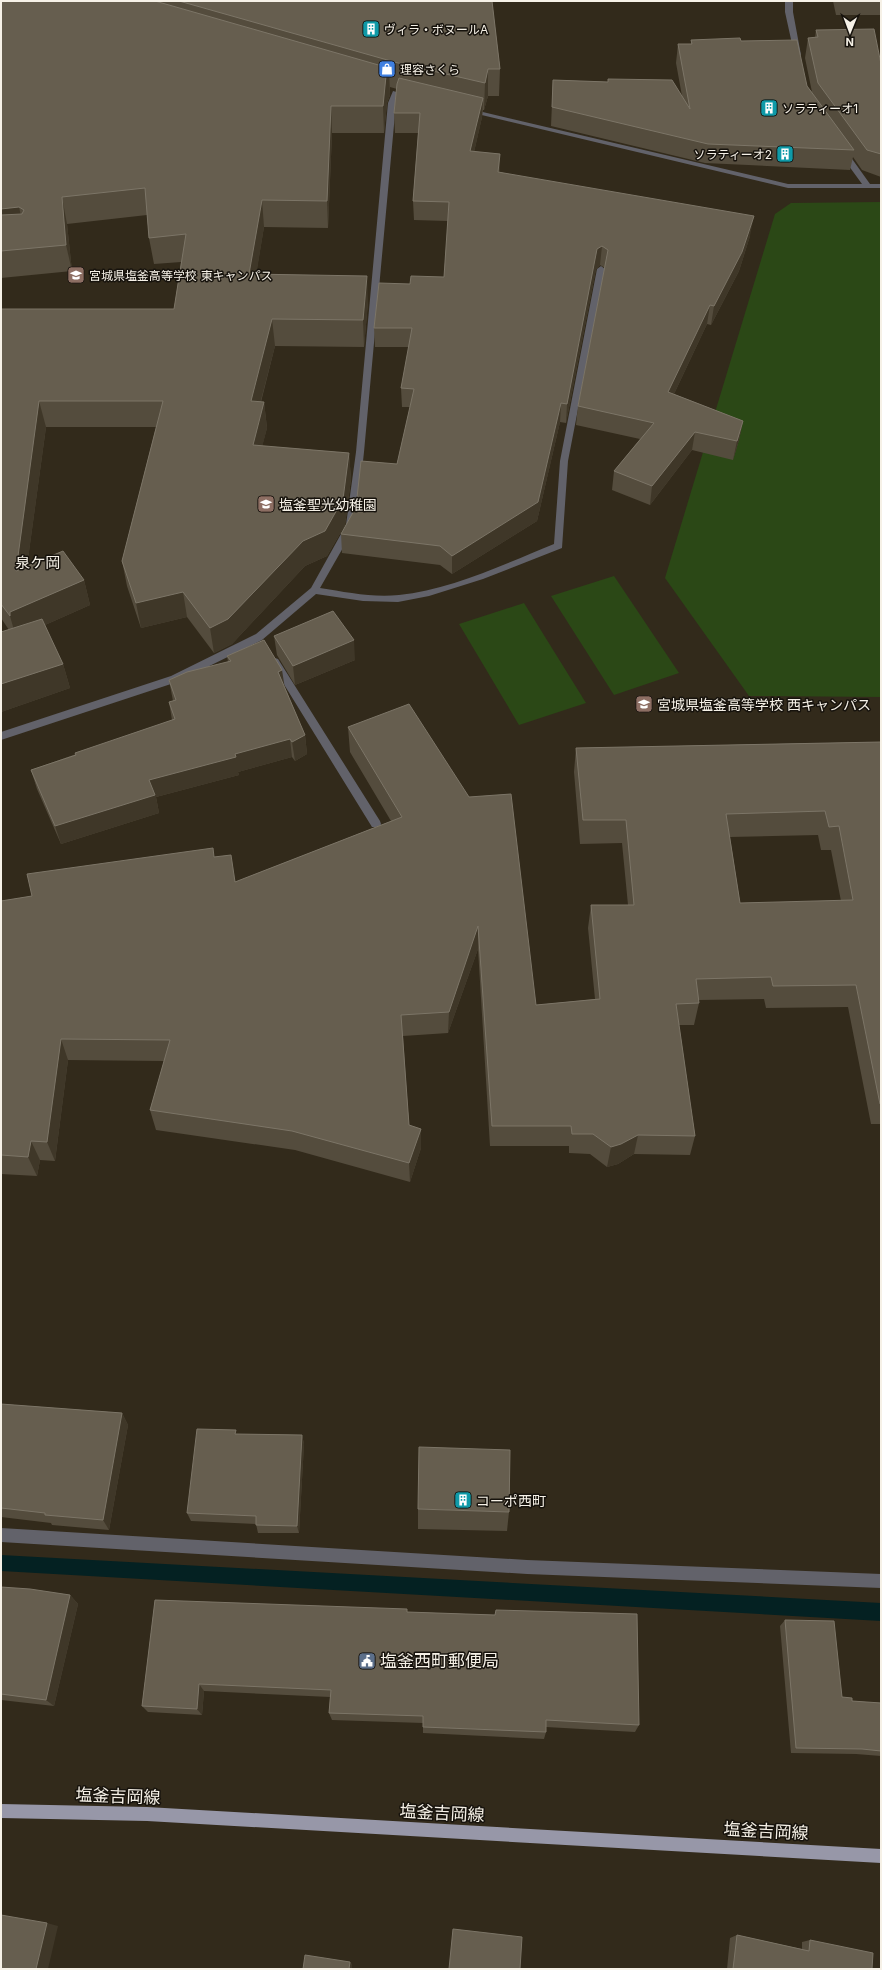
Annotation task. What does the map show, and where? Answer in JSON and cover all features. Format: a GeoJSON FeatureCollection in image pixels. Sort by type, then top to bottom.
{"type":"FeatureCollection","features":[{"type":"Feature","properties":{"kind":"main road","name":"塩釜吉岡線"},"geometry":{"type":"LineString","coordinates":[[1,1811],[155,1814],[881,1856]]}},
{"type":"Feature","properties":{"kind":"street"},"geometry":{"type":"LineString","coordinates":[[789,1],[788,12],[799,60]]}},
{"type":"Feature","properties":{"kind":"street"},"geometry":{"type":"LineString","coordinates":[[1,736],[174,679],[264,643],[314,590],[351,525],[361,436],[392,103],[396,92]]}},
{"type":"Feature","properties":{"kind":"street"},"geometry":{"type":"LineString","coordinates":[[459,108],[788,186],[881,186]]}},
{"type":"Feature","properties":{"kind":"street"},"geometry":{"type":"LineString","coordinates":[[836,142],[868,186]]}},
{"type":"Feature","properties":{"kind":"street"},"geometry":{"type":"LineString","coordinates":[[314,590],[363,598],[398,599],[429,594],[480,577],[559,546],[564,461],[601,269]]}},
{"type":"Feature","properties":{"kind":"street"},"geometry":{"type":"LineString","coordinates":[[264,643],[376,824]]}},
{"type":"Feature","properties":{"kind":"street"},"geometry":{"type":"LineString","coordinates":[[1,1535],[527,1567],[881,1581]]}},
{"type":"Feature","properties":{"kind":"green space"},"geometry":{"type":"Polygon","coordinates":[[[881,202],[881,697],[749,696],[665,578],[775,214],[791,203],[881,202]]]}},
{"type":"Feature","properties":{"kind":"green space"},"geometry":{"type":"Polygon","coordinates":[[[614,576],[679,673],[614,695],[551,596],[614,576]]]}},
{"type":"Feature","properties":{"kind":"green space"},"geometry":{"type":"Polygon","coordinates":[[[524,603],[586,703],[519,725],[459,624],[524,603]]]}},
{"type":"Feature","properties":{"kind":"building"},"geometry":{"type":"Polygon","coordinates":[[[1,1],[155,1],[389,68],[386,76],[383,106],[331,106],[327,201],[262,200],[249,274],[367,276],[363,320],[272,319],[251,401],[264,402],[253,445],[349,453],[343,499],[325,531],[303,541],[228,619],[210,628],[183,592],[136,603],[122,561],[163,401],[39,401],[16,571],[63,551],[84,580],[10,612],[10,616],[1,604],[1,309],[174,309],[186,234],[149,238],[145,188],[62,197],[66,245],[1,251],[1,215],[22,214],[24,210],[19,207],[1,209],[1,1]]]}},
{"type":"Feature","properties":{"kind":"building"},"geometry":{"type":"Polygon","coordinates":[[[179,1],[492,1],[500,69],[488,69],[485,83],[398,63],[179,1]]]}},
{"type":"Feature","properties":{"kind":"building"},"geometry":{"type":"Polygon","coordinates":[[[874,29],[881,64],[881,154],[867,150],[818,83],[808,38],[818,37],[816,30],[874,29]]]}},
{"type":"Feature","properties":{"kind":"building"},"geometry":{"type":"Polygon","coordinates":[[[740,38],[741,41],[797,40],[807,86],[854,150],[708,144],[552,107],[553,80],[608,82],[608,79],[672,80],[690,109],[678,44],[692,44],[691,40],[740,38]]]}},
{"type":"Feature","properties":{"kind":"building"},"geometry":{"type":"Polygon","coordinates":[[[399,78],[483,98],[470,151],[500,154],[498,172],[754,216],[742,252],[714,306],[710,305],[668,392],[743,421],[737,441],[695,432],[652,486],[614,471],[654,423],[578,406],[608,250],[602,246],[597,249],[567,404],[561,403],[538,502],[452,556],[440,546],[341,534],[356,507],[361,461],[397,464],[414,389],[401,388],[412,328],[374,328],[379,283],[410,284],[411,276],[444,277],[449,202],[413,201],[420,113],[394,113],[399,78]]]}},
{"type":"Feature","properties":{"kind":"building"},"geometry":{"type":"Polygon","coordinates":[[[333,611],[354,640],[293,666],[274,636],[333,611]]]}},
{"type":"Feature","properties":{"kind":"building"},"geometry":{"type":"Polygon","coordinates":[[[42,619],[63,664],[1,684],[1,632],[42,619]]]}},
{"type":"Feature","properties":{"kind":"building"},"geometry":{"type":"Polygon","coordinates":[[[264,640],[282,670],[278,672],[305,735],[292,742],[290,739],[235,754],[236,757],[149,780],[155,795],[55,826],[31,770],[76,755],[75,753],[175,719],[169,702],[176,700],[169,680],[187,672],[231,661],[227,656],[264,640]]]}},
{"type":"Feature","properties":{"kind":"building"},"geometry":{"type":"Polygon","coordinates":[[[409,704],[469,797],[511,794],[536,1005],[600,999],[591,905],[634,905],[626,820],[583,820],[576,748],[881,742],[881,1104],[856,985],[773,986],[771,977],[696,979],[699,1003],[676,1004],[695,1136],[638,1135],[621,1144],[611,1147],[593,1134],[572,1134],[571,1126],[492,1126],[478,926],[449,1012],[401,1015],[409,1125],[421,1129],[409,1163],[292,1131],[150,1110],[170,1040],[61,1039],[47,1142],[31,1141],[28,1157],[1,1155],[1,901],[32,896],[27,874],[213,848],[214,857],[231,855],[235,882],[402,817],[348,727],[409,704]],[[825,811],[726,814],[740,903],[853,900],[839,826],[829,827],[825,811]]]}},
{"type":"Feature","properties":{"kind":"building"},"geometry":{"type":"Polygon","coordinates":[[[1,1404],[122,1413],[103,1520],[45,1515],[45,1513],[1,1508],[1,1404]]]}},
{"type":"Feature","properties":{"kind":"building"},"geometry":{"type":"Polygon","coordinates":[[[197,1429],[236,1430],[235,1434],[302,1435],[297,1526],[256,1525],[256,1516],[187,1513],[197,1429]]]}},
{"type":"Feature","properties":{"kind":"building","name":"コーポ西町"},"geometry":{"type":"Polygon","coordinates":[[[419,1447],[510,1450],[509,1512],[418,1509],[419,1447]]]}},
{"type":"Feature","properties":{"kind":"building"},"geometry":{"type":"Polygon","coordinates":[[[1,1587],[30,1589],[70,1595],[46,1700],[1,1694],[1,1587]]]}},
{"type":"Feature","properties":{"kind":"building"},"geometry":{"type":"Polygon","coordinates":[[[155,1600],[407,1609],[407,1612],[495,1615],[496,1610],[637,1614],[639,1725],[546,1720],[546,1732],[423,1727],[423,1716],[329,1713],[331,1690],[199,1684],[197,1709],[142,1706],[155,1600]]]}},
{"type":"Feature","properties":{"kind":"building"},"geometry":{"type":"Polygon","coordinates":[[[785,1620],[834,1621],[842,1697],[852,1698],[852,1701],[881,1703],[881,1751],[862,1749],[796,1748],[785,1620]]]}},
{"type":"Feature","properties":{"kind":"building"},"geometry":{"type":"Polygon","coordinates":[[[1,1915],[47,1923],[36,1969],[1,1969],[1,1915]]]}},
{"type":"Feature","properties":{"kind":"building"},"geometry":{"type":"Polygon","coordinates":[[[453,1929],[522,1937],[520,1969],[449,1969],[453,1929]]]}},
{"type":"Feature","properties":{"kind":"building"},"geometry":{"type":"Polygon","coordinates":[[[737,1935],[809,1951],[810,1940],[873,1953],[872,1969],[733,1969],[737,1935]]]}},
{"type":"Feature","properties":{"kind":"building"},"geometry":{"type":"Polygon","coordinates":[[[305,1955],[350,1962],[349,1969],[303,1969],[305,1955]]]}},
{"type":"Feature","properties":{"kind":"waterway"},"geometry":{"type":"LineString","coordinates":[[1,1563],[881,1612]]}},
{"type":"Feature","properties":{"kind":"place","name":"ヴィラ・ボヌールA"},"geometry":{"type":"Point","coordinates":[371,29]}},
{"type":"Feature","properties":{"kind":"place","name":"理容さくら"},"geometry":{"type":"Point","coordinates":[387,69]}},
{"type":"Feature","properties":{"kind":"place","name":"ソラティーオ1"},"geometry":{"type":"Point","coordinates":[769,108]}},
{"type":"Feature","properties":{"kind":"place","name":"ソラティーオ2"},"geometry":{"type":"Point","coordinates":[785,154]}},
{"type":"Feature","properties":{"kind":"place","name":"宮城県塩釜高等学校 東キャンパス"},"geometry":{"type":"Point","coordinates":[76,275]}},
{"type":"Feature","properties":{"kind":"place","name":"塩釜聖光幼稚園"},"geometry":{"type":"Point","coordinates":[266,504]}},
{"type":"Feature","properties":{"kind":"place","name":"宮城県塩釜高等学校 西キャンパス"},"geometry":{"type":"Point","coordinates":[644,704]}},
{"type":"Feature","properties":{"kind":"place","name":"コーポ西町"},"geometry":{"type":"Point","coordinates":[463,1500]}},
{"type":"Feature","properties":{"kind":"place","name":"塩釜西町郵便局"},"geometry":{"type":"Point","coordinates":[367,1661]}},
{"type":"Feature","properties":{"kind":"district","name":"泉ケ岡"},"geometry":{"type":"Point","coordinates":[38,562]}}]}
